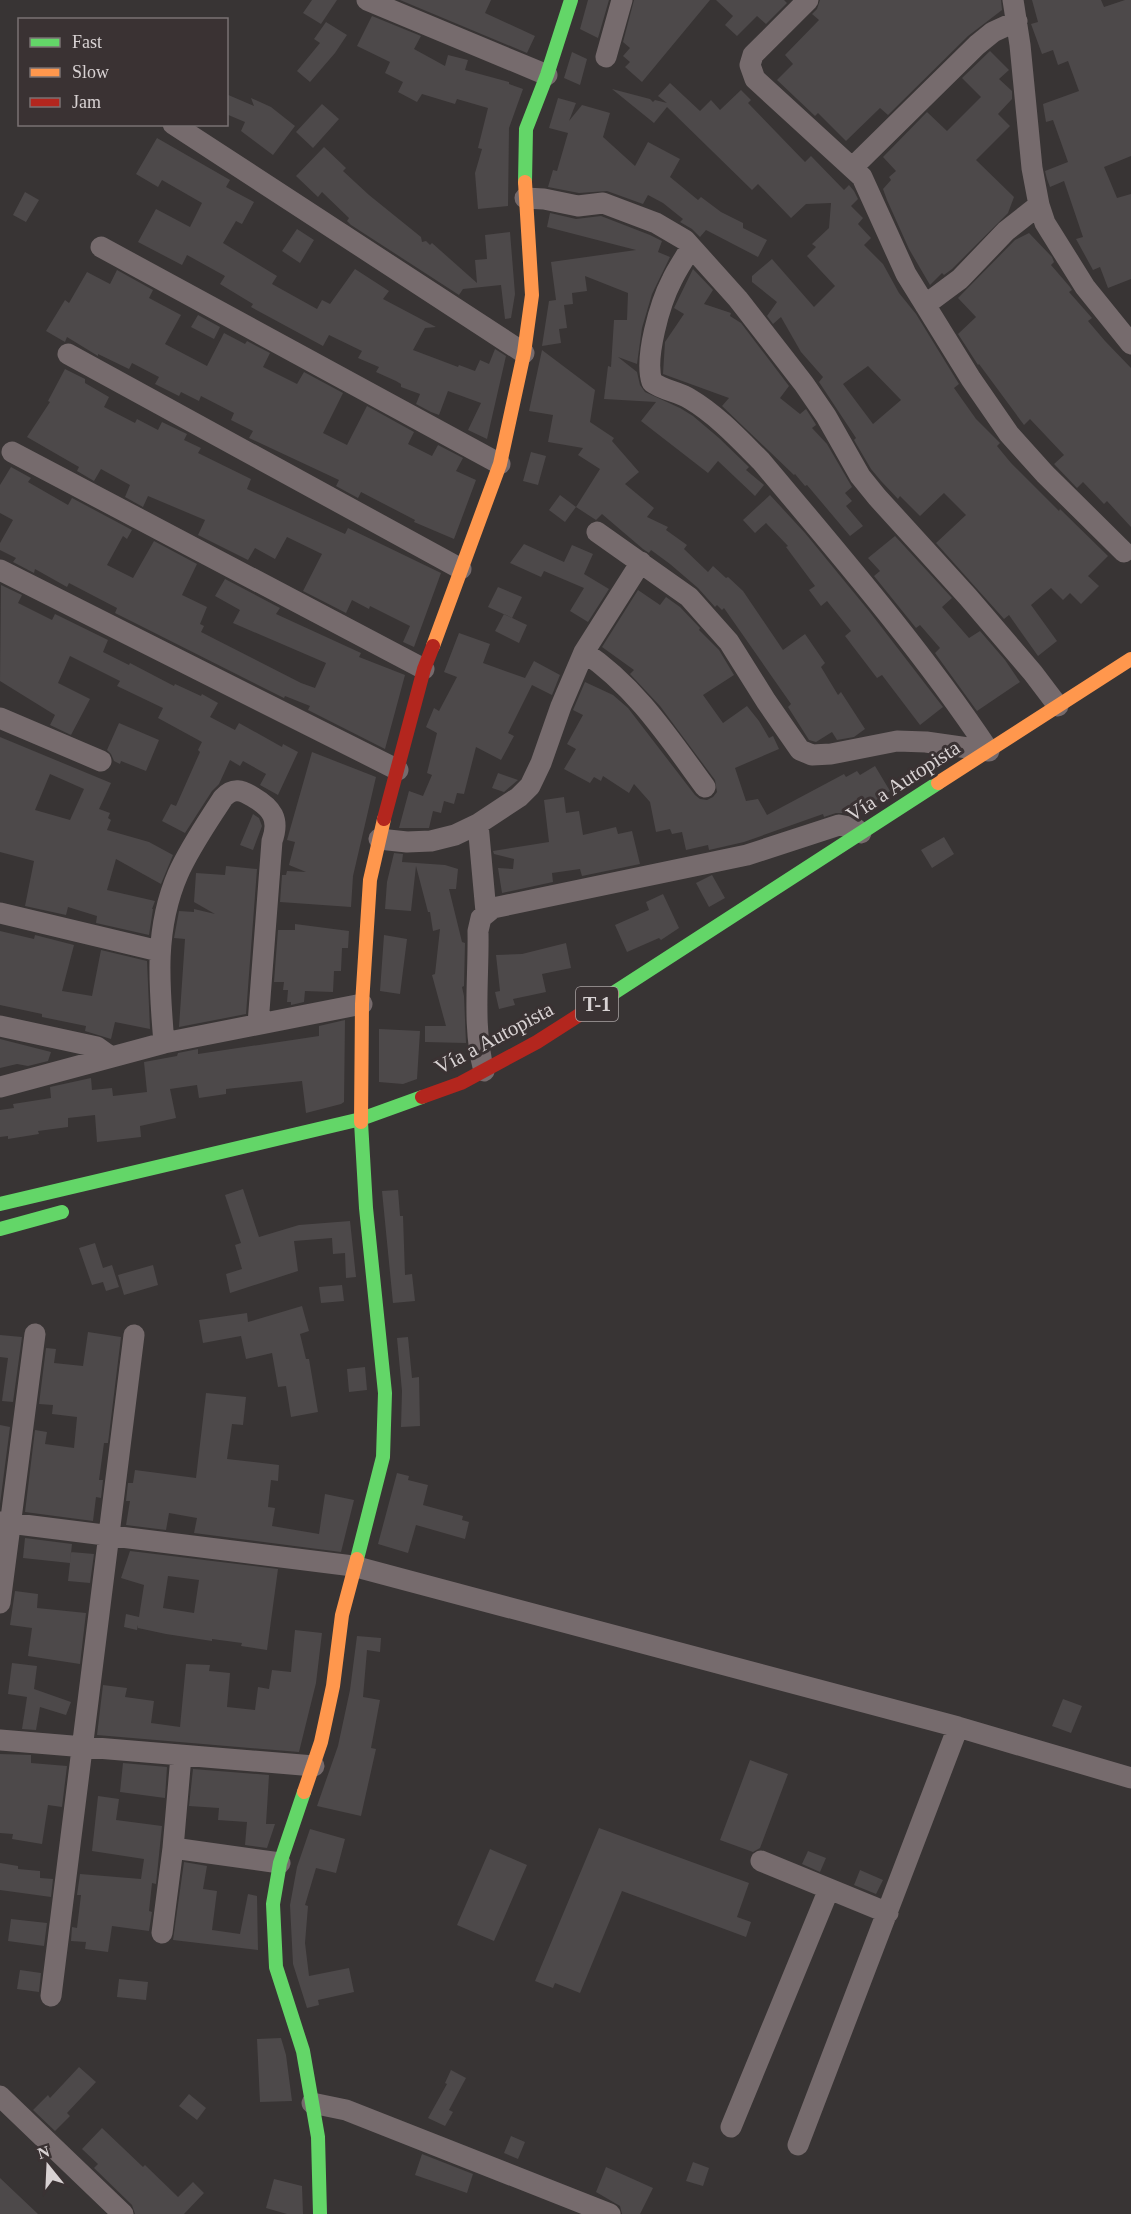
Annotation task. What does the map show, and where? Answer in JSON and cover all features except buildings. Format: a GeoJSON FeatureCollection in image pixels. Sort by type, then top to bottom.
{"type":"FeatureCollection","features":[{"type":"Feature","properties":{"kind":"main road"},"geometry":{"type":"LineString","coordinates":[[320,2214],[318,2137],[303,2051],[276,1967],[273,1904],[280,1863],[321,1742],[333,1686],[342,1615],[383,1457],[385,1393],[366,1208],[361,1119],[362,1004],[370,880],[424,669],[500,464],[524,353],[532,295],[525,198],[526,129],[547,75],[571,0]]}},
{"type":"Feature","properties":{"kind":"main road","name":"Vía a Autopista"},"geometry":{"type":"LineString","coordinates":[[0,1204],[361,1119],[461,1083],[537,1042],[1131,659]]}},
{"type":"Feature","properties":{"kind":"main road"},"geometry":{"type":"LineString","coordinates":[[0,1229],[73,1210]]}},
{"type":"Feature","properties":{"kind":"street"},"geometry":{"type":"LineString","coordinates":[[367,0],[547,75]]}},
{"type":"Feature","properties":{"kind":"street"},"geometry":{"type":"LineString","coordinates":[[606,57],[622,0]]}},
{"type":"Feature","properties":{"kind":"street"},"geometry":{"type":"LineString","coordinates":[[808,0],[753,56],[750,65],[759,85],[862,177],[872,195],[879,217],[901,265],[971,379],[1009,434],[1045,474],[1124,552]]}},
{"type":"Feature","properties":{"kind":"street"},"geometry":{"type":"LineString","coordinates":[[853,167],[1015,10]]}},
{"type":"Feature","properties":{"kind":"street"},"geometry":{"type":"LineString","coordinates":[[1015,10],[1032,168],[1045,223],[1085,287],[1131,344]]}},
{"type":"Feature","properties":{"kind":"street"},"geometry":{"type":"LineString","coordinates":[[176,126],[524,353]]}},
{"type":"Feature","properties":{"kind":"street"},"geometry":{"type":"LineString","coordinates":[[525,198],[544,199],[578,206],[603,203],[656,224],[684,240],[738,299],[804,384],[826,416],[860,476],[1004,639],[1058,706]]}},
{"type":"Feature","properties":{"kind":"street"},"geometry":{"type":"LineString","coordinates":[[926,305],[960,279],[1006,231],[1039,205]]}},
{"type":"Feature","properties":{"kind":"street"},"geometry":{"type":"LineString","coordinates":[[691,247],[671,281],[657,323],[650,364],[652,382],[660,388],[678,392],[696,402],[761,461],[941,683],[989,751]]}},
{"type":"Feature","properties":{"kind":"street"},"geometry":{"type":"LineString","coordinates":[[101,248],[500,464]]}},
{"type":"Feature","properties":{"kind":"street"},"geometry":{"type":"LineString","coordinates":[[68,354],[461,569]]}},
{"type":"Feature","properties":{"kind":"street"},"geometry":{"type":"LineString","coordinates":[[12,452],[424,669]]}},
{"type":"Feature","properties":{"kind":"street"},"geometry":{"type":"LineString","coordinates":[[597,532],[689,597],[729,642],[800,750],[812,755],[831,754],[907,741],[989,751]]}},
{"type":"Feature","properties":{"kind":"street"},"geometry":{"type":"LineString","coordinates":[[379,839],[407,842],[431,841],[455,835],[478,824],[519,797],[530,786],[584,652],[641,562]]}},
{"type":"Feature","properties":{"kind":"street"},"geometry":{"type":"LineString","coordinates":[[0,570],[398,770]]}},
{"type":"Feature","properties":{"kind":"street"},"geometry":{"type":"LineString","coordinates":[[584,652],[605,666],[629,689],[658,723],[705,787]]}},
{"type":"Feature","properties":{"kind":"street"},"geometry":{"type":"LineString","coordinates":[[0,718],[101,761]]}},
{"type":"Feature","properties":{"kind":"street"},"geometry":{"type":"LineString","coordinates":[[164,1042],[158,972],[165,909],[179,872],[223,798],[230,792],[243,790],[267,805],[275,825],[258,1024]]}},
{"type":"Feature","properties":{"kind":"street"},"geometry":{"type":"LineString","coordinates":[[478,824],[486,912]]}},
{"type":"Feature","properties":{"kind":"street"},"geometry":{"type":"LineString","coordinates":[[484,1071],[479,1052],[477,1028],[478,931],[481,918],[486,912],[493,908],[544,896],[747,855],[839,825],[855,828],[861,833]]}},
{"type":"Feature","properties":{"kind":"street"},"geometry":{"type":"LineString","coordinates":[[0,913],[159,951]]}},
{"type":"Feature","properties":{"kind":"street"},"geometry":{"type":"LineString","coordinates":[[0,1087],[164,1042],[362,1004]]}},
{"type":"Feature","properties":{"kind":"street"},"geometry":{"type":"LineString","coordinates":[[0,1026],[97,1047],[105,1050],[111,1057]]}},
{"type":"Feature","properties":{"kind":"street"},"geometry":{"type":"LineString","coordinates":[[0,1603],[5,1522],[35,1334]]}},
{"type":"Feature","properties":{"kind":"street"},"geometry":{"type":"LineString","coordinates":[[51,1996],[134,1335]]}},
{"type":"Feature","properties":{"kind":"street"},"geometry":{"type":"LineString","coordinates":[[5,1522],[353,1566],[958,1727],[1131,1778]]}},
{"type":"Feature","properties":{"kind":"street"},"geometry":{"type":"LineString","coordinates":[[798,2145],[958,1727]]}},
{"type":"Feature","properties":{"kind":"street"},"geometry":{"type":"LineString","coordinates":[[0,1740],[314,1766]]}},
{"type":"Feature","properties":{"kind":"street"},"geometry":{"type":"LineString","coordinates":[[162,1933],[173,1848],[181,1756]]}},
{"type":"Feature","properties":{"kind":"street"},"geometry":{"type":"LineString","coordinates":[[173,1848],[280,1863]]}},
{"type":"Feature","properties":{"kind":"street"},"geometry":{"type":"LineString","coordinates":[[761,1861],[888,1913]]}},
{"type":"Feature","properties":{"kind":"street"},"geometry":{"type":"LineString","coordinates":[[731,2127],[829,1889]]}},
{"type":"Feature","properties":{"kind":"street"},"geometry":{"type":"LineString","coordinates":[[0,2096],[123,2214]]}},
{"type":"Feature","properties":{"kind":"street"},"geometry":{"type":"LineString","coordinates":[[312,2103],[346,2110],[610,2214]]}},
{"type":"Feature","properties":{"kind":"traffic: fast"},"geometry":{"type":"LineString","coordinates":[[525,182],[526,129],[547,75],[571,0]]}},
{"type":"Feature","properties":{"kind":"traffic: fast"},"geometry":{"type":"LineString","coordinates":[[612,994],[938,783]]}},
{"type":"Feature","properties":{"kind":"traffic: fast"},"geometry":{"type":"LineString","coordinates":[[0,1204],[361,1119],[422,1097]]}},
{"type":"Feature","properties":{"kind":"traffic: fast"},"geometry":{"type":"LineString","coordinates":[[357,1559],[383,1457],[385,1393],[366,1208],[361,1122]]}},
{"type":"Feature","properties":{"kind":"traffic: fast"},"geometry":{"type":"LineString","coordinates":[[0,1229],[62,1212]]}},
{"type":"Feature","properties":{"kind":"traffic: fast"},"geometry":{"type":"LineString","coordinates":[[304,1792],[280,1863],[273,1904],[276,1967],[303,2051],[318,2137],[320,2214]]}},
{"type":"Feature","properties":{"kind":"traffic: slow"},"geometry":{"type":"LineString","coordinates":[[433,646],[500,464],[524,353],[532,295],[525,182]]}},
{"type":"Feature","properties":{"kind":"traffic: slow"},"geometry":{"type":"LineString","coordinates":[[938,783],[1131,659]]}},
{"type":"Feature","properties":{"kind":"traffic: slow"},"geometry":{"type":"LineString","coordinates":[[361,1122],[362,1004],[370,880],[384,819]]}},
{"type":"Feature","properties":{"kind":"traffic: slow"},"geometry":{"type":"LineString","coordinates":[[304,1792],[321,1742],[333,1686],[342,1615],[357,1559]]}},
{"type":"Feature","properties":{"kind":"traffic: jam"},"geometry":{"type":"LineString","coordinates":[[384,819],[424,669],[433,646]]}},
{"type":"Feature","properties":{"kind":"traffic: jam"},"geometry":{"type":"LineString","coordinates":[[422,1097],[461,1083],[537,1042],[612,994]]}}]}
